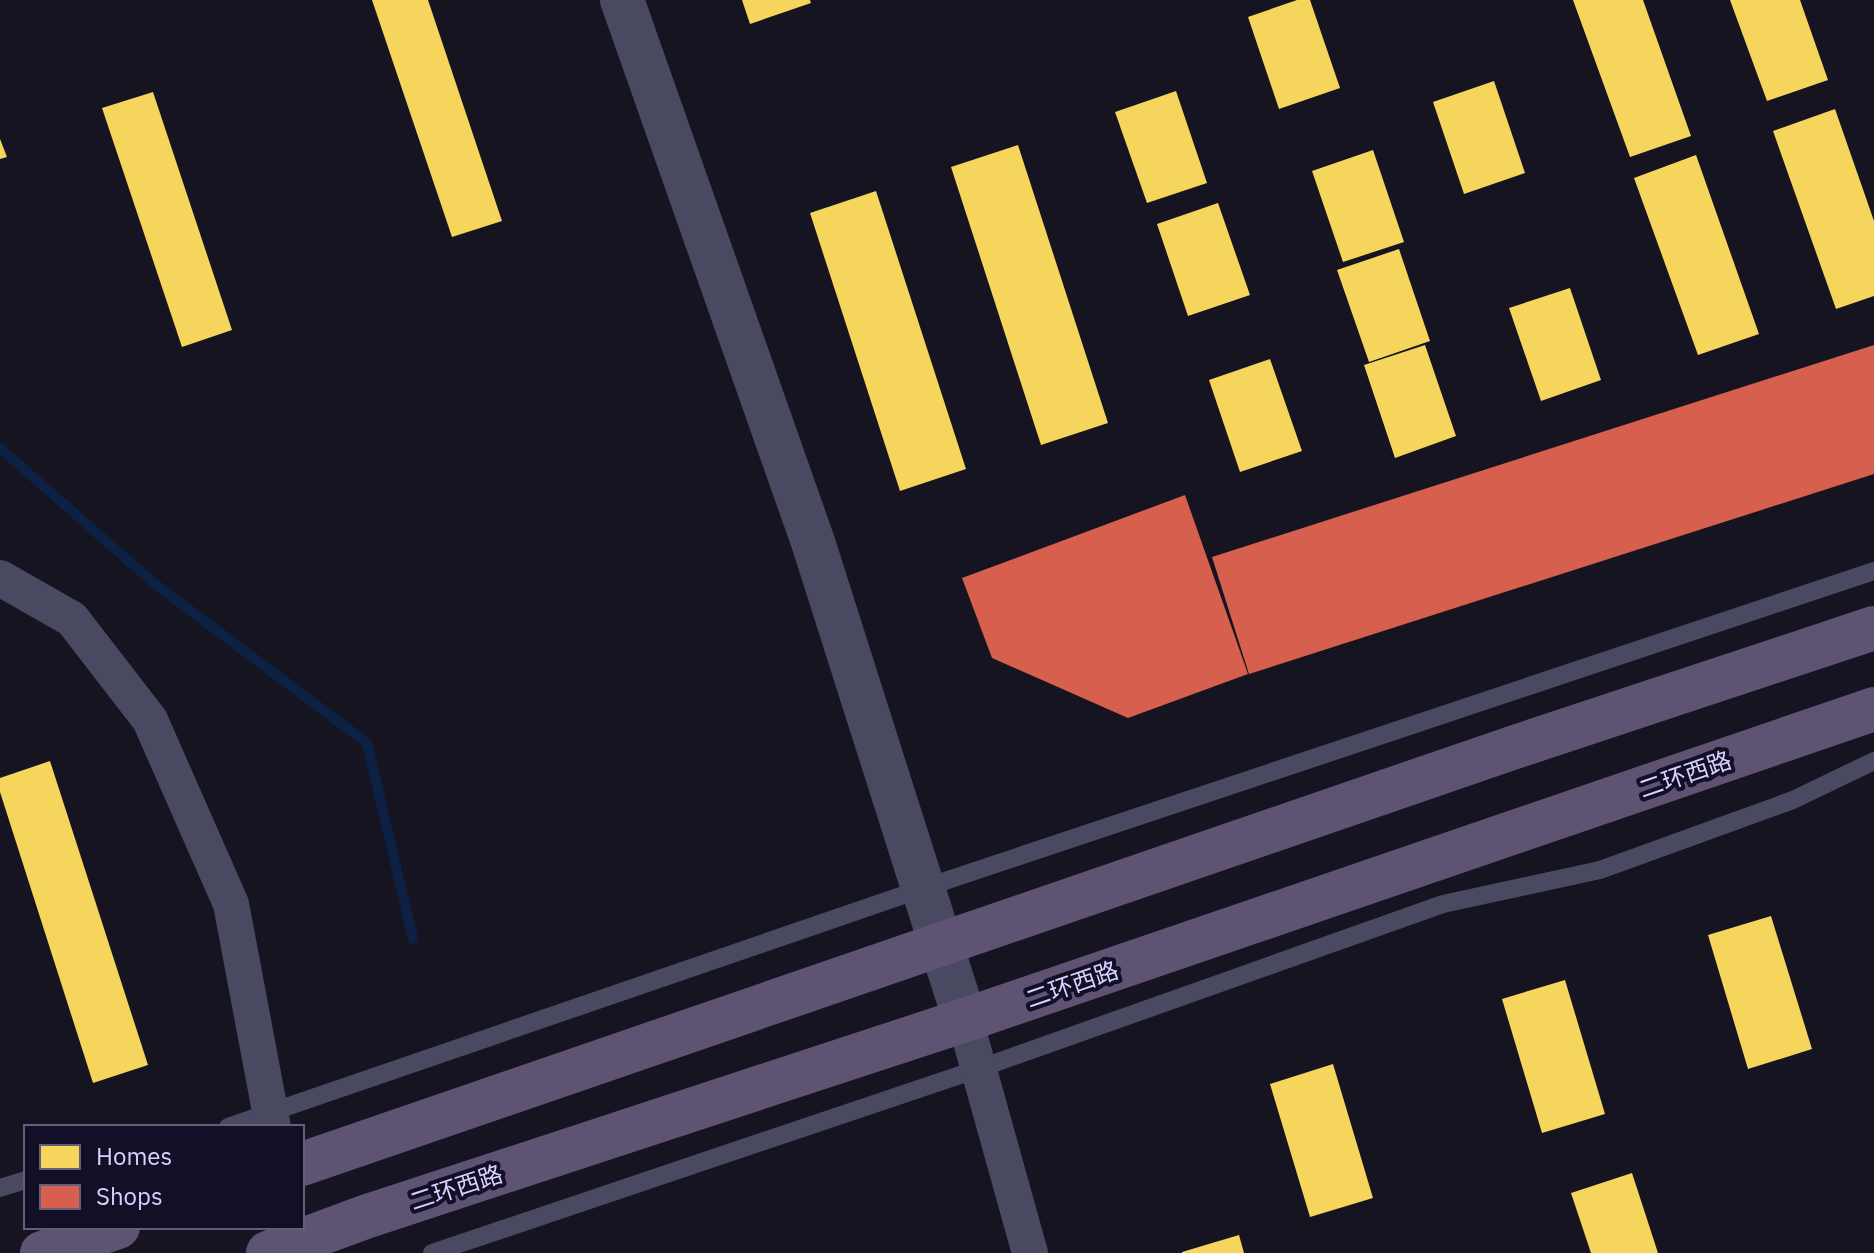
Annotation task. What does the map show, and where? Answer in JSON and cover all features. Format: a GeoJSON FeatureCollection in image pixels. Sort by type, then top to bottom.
{"type":"FeatureCollection","features":[{"type":"Feature","properties":{"kind":"main road"},"geometry":{"type":"LineString","coordinates":[[304,1163],[942,943],[1874,628]]}},
{"type":"Feature","properties":{"kind":"main road","name":"二环西路"},"geometry":{"type":"LineString","coordinates":[[268,1253],[365,1217],[965,1020],[1874,709]]}},
{"type":"Feature","properties":{"kind":"main road"},"geometry":{"type":"LineString","coordinates":[[42,1253],[112,1229]]}},
{"type":"Feature","properties":{"kind":"street"},"geometry":{"type":"LineString","coordinates":[[622,0],[813,542],[942,943],[1030,1253]]}},
{"type":"Feature","properties":{"kind":"street"},"geometry":{"type":"LineString","coordinates":[[0,578],[72,619],[150,720],[231,904],[271,1121]]}},
{"type":"Feature","properties":{"kind":"lane"},"geometry":{"type":"LineString","coordinates":[[242,1125],[271,1121],[924,888],[1874,571]]}},
{"type":"Feature","properties":{"kind":"lane"},"geometry":{"type":"LineString","coordinates":[[432,1253],[978,1069],[1443,904],[1600,870],[1793,800],[1874,761]]}},
{"type":"Feature","properties":{"kind":"lane"},"geometry":{"type":"LineString","coordinates":[[0,1188],[24,1181]]}},
{"type":"Feature","properties":{"kind":"building: Homes"},"geometry":{"type":"Polygon","coordinates":[[[372,0],[428,0],[502,221],[452,237],[372,0]]]}},
{"type":"Feature","properties":{"kind":"building: Homes"},"geometry":{"type":"Polygon","coordinates":[[[742,0],[810,0],[811,3],[750,24],[742,0]]]}},
{"type":"Feature","properties":{"kind":"building: Homes"},"geometry":{"type":"Polygon","coordinates":[[[1297,0],[1310,0],[1340,88],[1279,109],[1248,17],[1297,0]]]}},
{"type":"Feature","properties":{"kind":"building: Homes"},"geometry":{"type":"Polygon","coordinates":[[[1573,0],[1643,0],[1691,136],[1630,157],[1573,0]]]}},
{"type":"Feature","properties":{"kind":"building: Homes"},"geometry":{"type":"Polygon","coordinates":[[[1730,0],[1800,0],[1828,80],[1767,101],[1730,0]]]}},
{"type":"Feature","properties":{"kind":"building: Homes"},"geometry":{"type":"Polygon","coordinates":[[[1494,81],[1525,173],[1464,194],[1433,102],[1494,81]]]}},
{"type":"Feature","properties":{"kind":"building: Homes"},"geometry":{"type":"Polygon","coordinates":[[[1176,91],[1207,183],[1147,203],[1115,112],[1176,91]]]}},
{"type":"Feature","properties":{"kind":"building: Homes"},"geometry":{"type":"Polygon","coordinates":[[[153,92],[232,330],[182,347],[102,108],[153,92]]]}},
{"type":"Feature","properties":{"kind":"building: Homes"},"geometry":{"type":"Polygon","coordinates":[[[1835,109],[1874,221],[1874,296],[1836,309],[1773,131],[1835,109]]]}},
{"type":"Feature","properties":{"kind":"building: Homes"},"geometry":{"type":"Polygon","coordinates":[[[0,139],[7,157],[0,159],[0,139]]]}},
{"type":"Feature","properties":{"kind":"building: Homes"},"geometry":{"type":"Polygon","coordinates":[[[1018,145],[1108,423],[1041,445],[951,167],[1018,145]]]}},
{"type":"Feature","properties":{"kind":"building: Homes"},"geometry":{"type":"Polygon","coordinates":[[[1373,150],[1404,242],[1343,262],[1312,171],[1373,150]]]}},
{"type":"Feature","properties":{"kind":"building: Homes"},"geometry":{"type":"Polygon","coordinates":[[[1696,155],[1759,334],[1698,355],[1634,178],[1696,155]]]}},
{"type":"Feature","properties":{"kind":"building: Homes"},"geometry":{"type":"Polygon","coordinates":[[[876,191],[966,469],[900,491],[810,213],[876,191]]]}},
{"type":"Feature","properties":{"kind":"building: Homes"},"geometry":{"type":"Polygon","coordinates":[[[1218,203],[1250,295],[1188,316],[1157,224],[1218,203]]]}},
{"type":"Feature","properties":{"kind":"building: Homes"},"geometry":{"type":"Polygon","coordinates":[[[1399,249],[1430,341],[1369,362],[1337,270],[1399,249]]]}},
{"type":"Feature","properties":{"kind":"building: Homes"},"geometry":{"type":"Polygon","coordinates":[[[1570,288],[1601,380],[1541,401],[1509,308],[1570,288]]]}},
{"type":"Feature","properties":{"kind":"building: Homes"},"geometry":{"type":"Polygon","coordinates":[[[1425,345],[1456,436],[1395,458],[1364,365],[1425,345]]]}},
{"type":"Feature","properties":{"kind":"building: Homes"},"geometry":{"type":"Polygon","coordinates":[[[1270,359],[1302,451],[1240,472],[1209,380],[1270,359]]]}},
{"type":"Feature","properties":{"kind":"building: Homes"},"geometry":{"type":"Polygon","coordinates":[[[50,761],[148,1065],[93,1083],[0,792],[0,778],[50,761]]]}},
{"type":"Feature","properties":{"kind":"building: Homes"},"geometry":{"type":"Polygon","coordinates":[[[1771,916],[1812,1049],[1748,1069],[1708,935],[1771,916]]]}},
{"type":"Feature","properties":{"kind":"building: Homes"},"geometry":{"type":"Polygon","coordinates":[[[1565,980],[1605,1114],[1542,1133],[1502,999],[1565,980]]]}},
{"type":"Feature","properties":{"kind":"building: Homes"},"geometry":{"type":"Polygon","coordinates":[[[1333,1064],[1373,1198],[1310,1217],[1270,1084],[1333,1064]]]}},
{"type":"Feature","properties":{"kind":"building: Homes"},"geometry":{"type":"Polygon","coordinates":[[[1632,1173],[1658,1253],[1591,1253],[1571,1193],[1632,1173]]]}},
{"type":"Feature","properties":{"kind":"building: Homes"},"geometry":{"type":"Polygon","coordinates":[[[1239,1235],[1244,1253],[1182,1253],[1182,1252],[1239,1235]]]}},
{"type":"Feature","properties":{"kind":"building: Shops"},"geometry":{"type":"Polygon","coordinates":[[[1874,345],[1874,474],[1249,674],[1212,557],[1874,345]]]}},
{"type":"Feature","properties":{"kind":"building: Shops"},"geometry":{"type":"Polygon","coordinates":[[[1185,495],[1248,674],[1128,718],[992,658],[962,578],[1185,495]]]}},
{"type":"Feature","properties":{"kind":"waterway"},"geometry":{"type":"LineString","coordinates":[[0,448],[155,584],[367,743],[413,939]]}}]}
